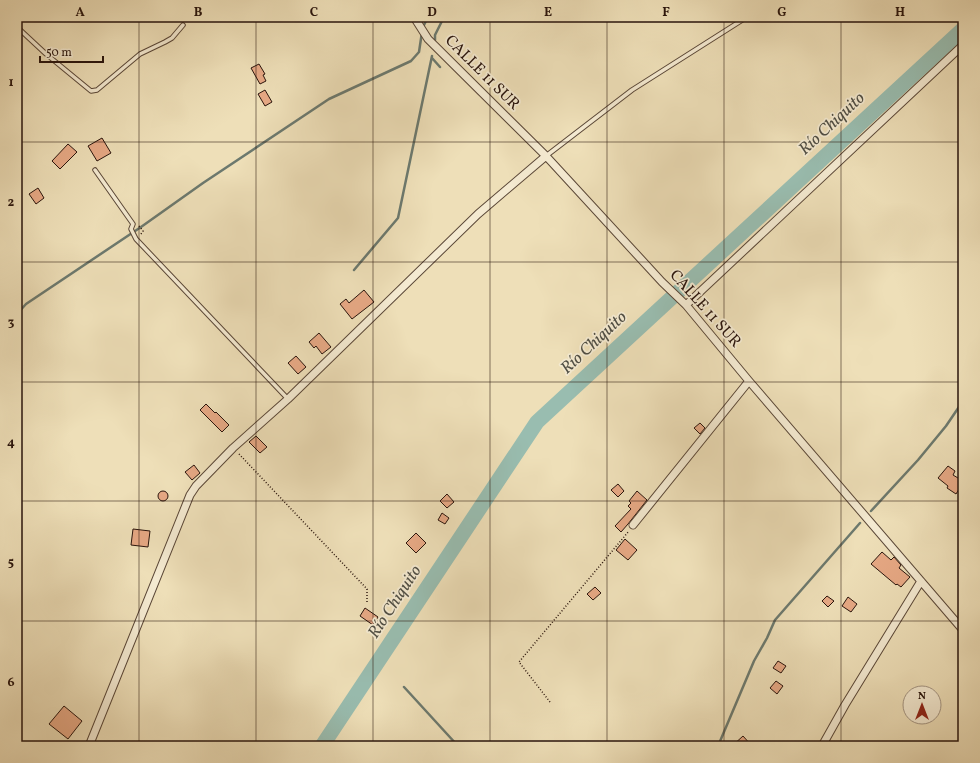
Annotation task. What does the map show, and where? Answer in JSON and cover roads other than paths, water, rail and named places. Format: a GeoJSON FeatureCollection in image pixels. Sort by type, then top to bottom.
{"type":"FeatureCollection","features":[{"type":"Feature","properties":{"kind":"street","name":"CALLE 11 SUR"},"geometry":{"type":"LineString","coordinates":[[415,18],[428,39],[546,156],[662,282],[683,302],[963,630]]}},
{"type":"Feature","properties":{"kind":"street"},"geometry":{"type":"LineString","coordinates":[[683,302],[963,45]]}},
{"type":"Feature","properties":{"kind":"street"},"geometry":{"type":"LineString","coordinates":[[90,746],[190,495],[196,486],[233,448],[288,399],[478,214],[546,156]]}},
{"type":"Feature","properties":{"kind":"street"},"geometry":{"type":"LineString","coordinates":[[633,525],[749,381]]}},
{"type":"Feature","properties":{"kind":"street"},"geometry":{"type":"LineString","coordinates":[[822,746],[845,705],[921,581]]}},
{"type":"Feature","properties":{"kind":"lane"},"geometry":{"type":"LineString","coordinates":[[546,156],[632,90],[747,17]]}},
{"type":"Feature","properties":{"kind":"lane"},"geometry":{"type":"LineString","coordinates":[[17,27],[46,54],[91,91],[94,91],[140,54],[172,38],[183,25]]}},
{"type":"Feature","properties":{"kind":"lane"},"geometry":{"type":"LineString","coordinates":[[95,170],[133,224],[131,228],[136,239],[288,399]]}},
{"type":"Feature","properties":{"kind":"waterway"},"geometry":{"type":"LineString","coordinates":[[423,27],[428,17]]}},
{"type":"Feature","properties":{"kind":"waterway"},"geometry":{"type":"LineString","coordinates":[[435,40],[435,35],[444,17]]}},
{"type":"Feature","properties":{"kind":"waterway","name":"Río Chiquito"},"geometry":{"type":"LineString","coordinates":[[322,746],[537,422],[963,29]]}},
{"type":"Feature","properties":{"kind":"waterway"},"geometry":{"type":"LineString","coordinates":[[17,314],[26,304],[329,99],[411,61],[419,52],[422,32]]}},
{"type":"Feature","properties":{"kind":"waterway"},"geometry":{"type":"LineString","coordinates":[[354,270],[398,218],[432,56]]}},
{"type":"Feature","properties":{"kind":"waterway"},"geometry":{"type":"LineString","coordinates":[[432,58],[440,67]]}},
{"type":"Feature","properties":{"kind":"waterway"},"geometry":{"type":"LineString","coordinates":[[871,511],[918,460],[946,426],[963,401]]}},
{"type":"Feature","properties":{"kind":"waterway"},"geometry":{"type":"LineString","coordinates":[[718,746],[754,661],[775,620],[860,523]]}},
{"type":"Feature","properties":{"kind":"waterway"},"geometry":{"type":"LineString","coordinates":[[404,687],[458,746]]}}]}
